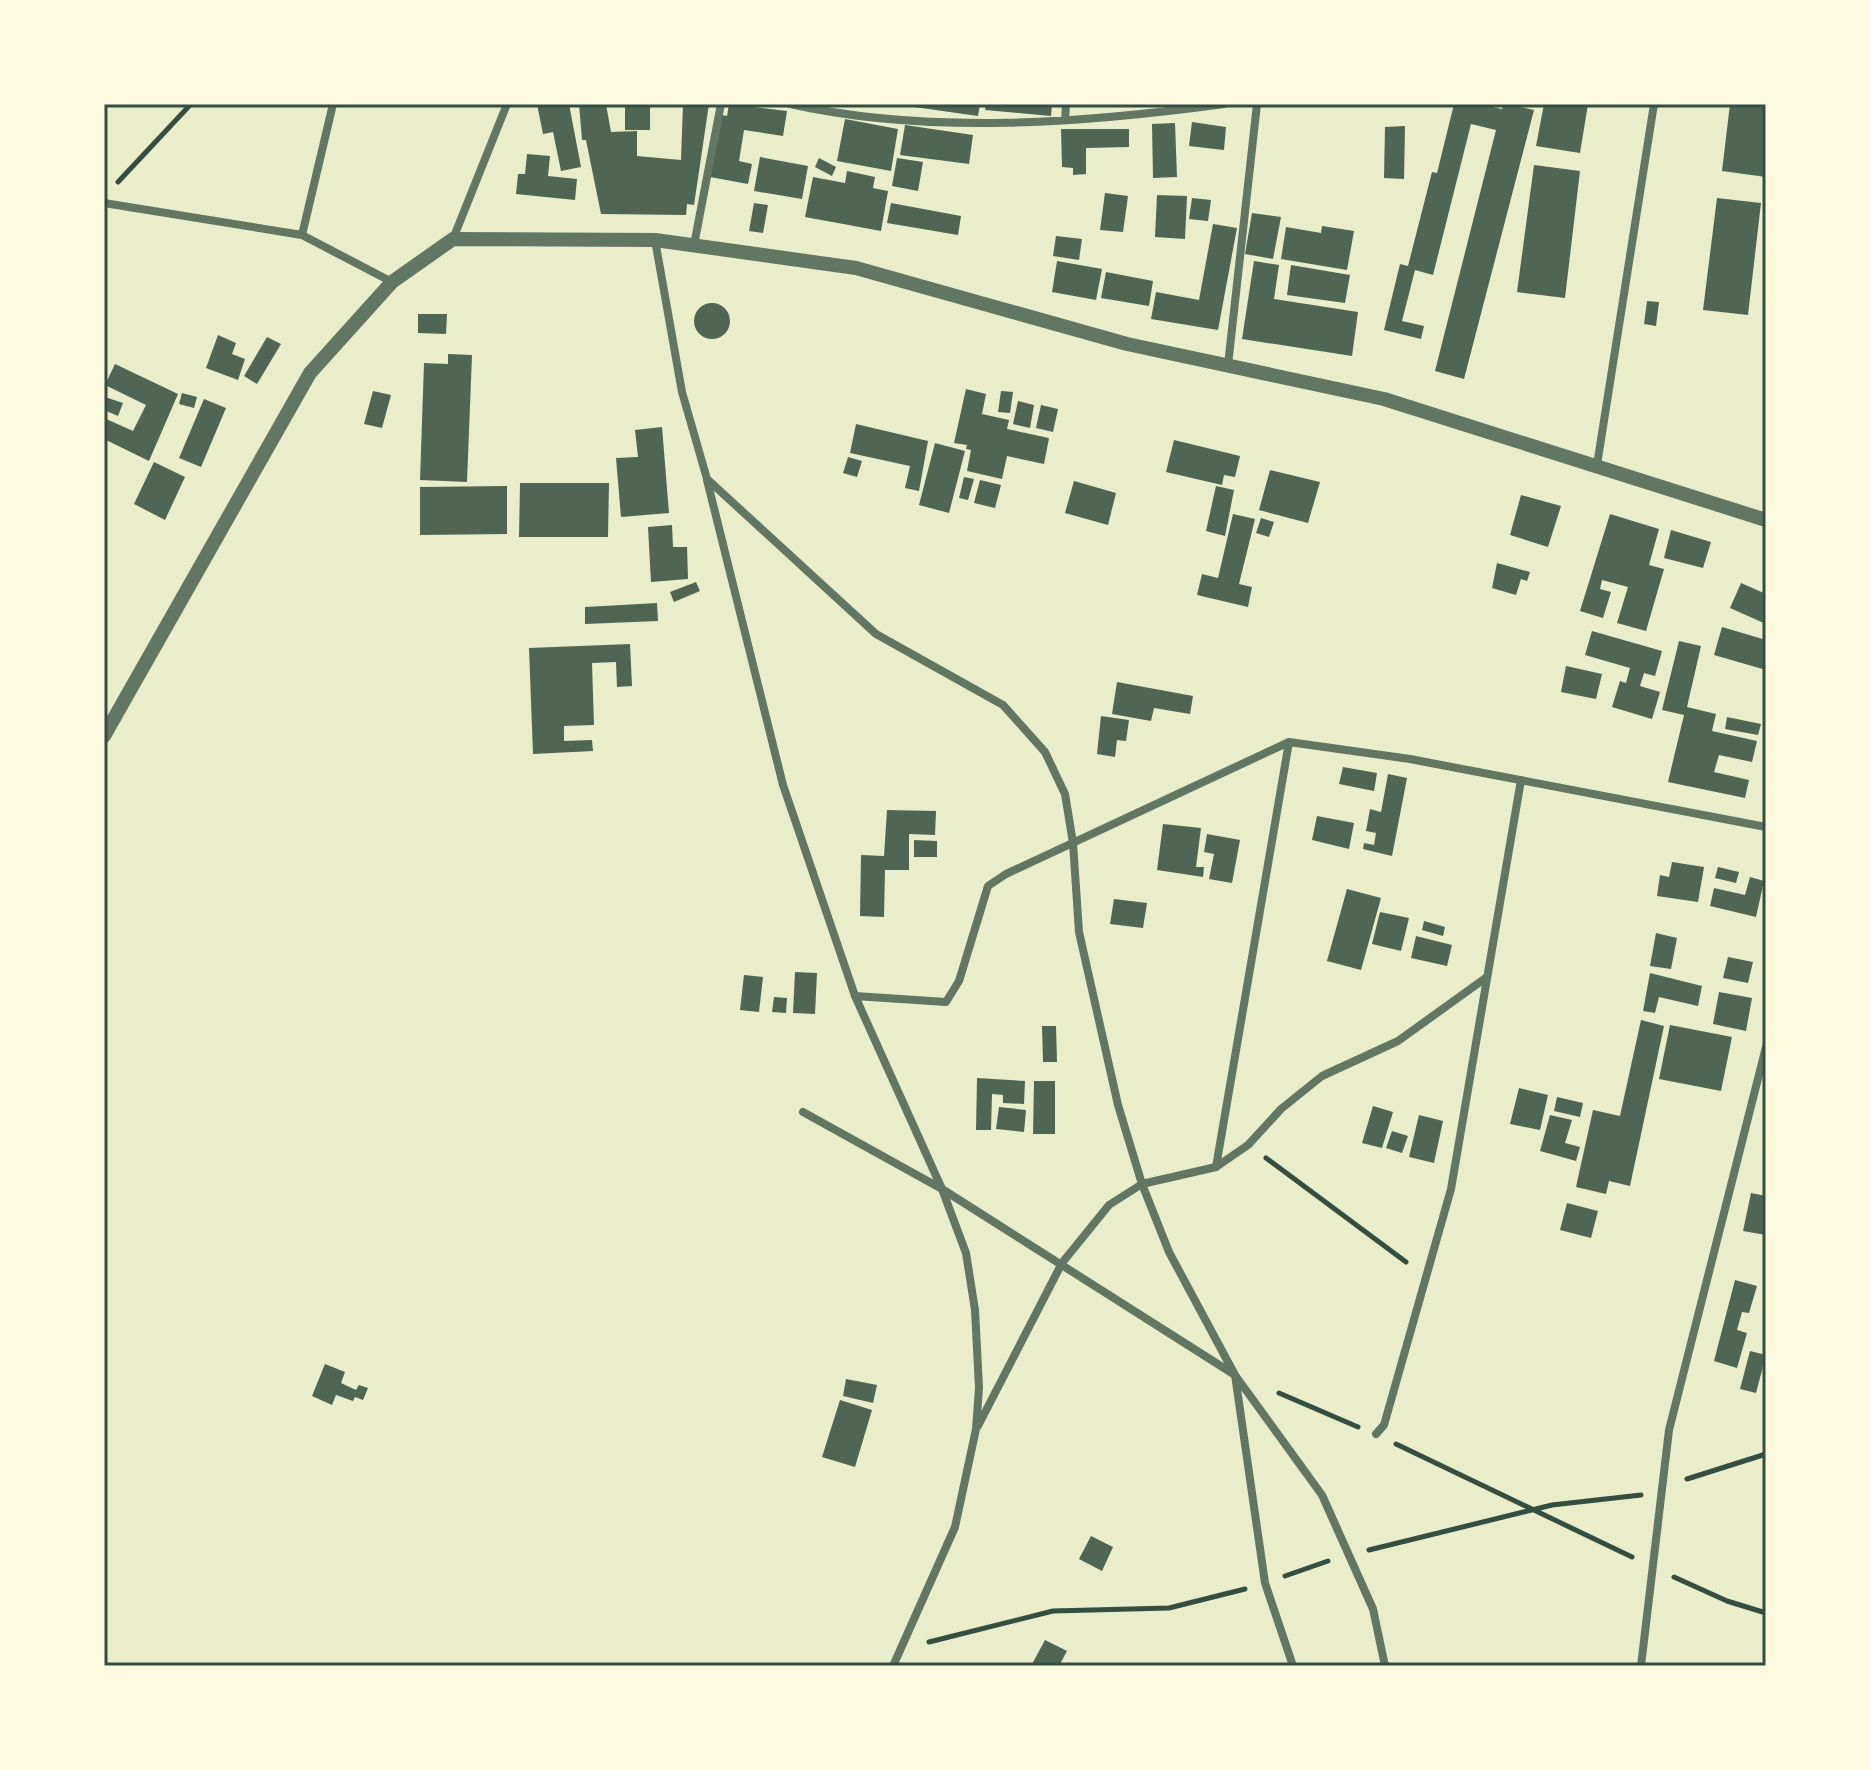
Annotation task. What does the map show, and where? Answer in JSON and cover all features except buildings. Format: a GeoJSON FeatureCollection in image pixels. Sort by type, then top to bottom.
{"type":"FeatureCollection","features":[{"type":"Feature","properties":{"kind":"street"},"geometry":{"type":"LineString","coordinates":[[302,235],[333,104]]}},
{"type":"Feature","properties":{"kind":"street"},"geometry":{"type":"LineString","coordinates":[[104,736],[310,373],[392,282],[453,239],[507,104]]}},
{"type":"Feature","properties":{"kind":"street"},"geometry":{"type":"LineString","coordinates":[[694,245],[721,104]]}},
{"type":"Feature","properties":{"kind":"street"},"geometry":{"type":"LineString","coordinates":[[790,104],[931,121],[1015,124],[1224,104]]}},
{"type":"Feature","properties":{"kind":"street"},"geometry":{"type":"LineString","coordinates":[[1065,120],[1066,104]]}},
{"type":"Feature","properties":{"kind":"street"},"geometry":{"type":"LineString","coordinates":[[1228,365],[1257,104]]}},
{"type":"Feature","properties":{"kind":"street"},"geometry":{"type":"LineString","coordinates":[[1597,465],[1654,104]]}},
{"type":"Feature","properties":{"kind":"street"},"geometry":{"type":"LineString","coordinates":[[104,203],[302,235],[392,282]]}},
{"type":"Feature","properties":{"kind":"street"},"geometry":{"type":"LineString","coordinates":[[453,239],[655,240],[856,268],[1127,344],[1384,399],[1766,520]]}},
{"type":"Feature","properties":{"kind":"street"},"geometry":{"type":"LineString","coordinates":[[655,240],[682,392],[707,479],[783,785],[855,996],[942,1189],[966,1253],[975,1310],[979,1388],[976,1429],[955,1527],[893,1666]]}},
{"type":"Feature","properties":{"kind":"street"},"geometry":{"type":"LineString","coordinates":[[707,479],[876,634],[1003,705],[1045,752],[1065,794],[1073,843],[1079,932],[1118,1105],[1142,1184],[1169,1252],[1235,1375],[1322,1495],[1373,1609],[1385,1666]]}},
{"type":"Feature","properties":{"kind":"street"},"geometry":{"type":"LineString","coordinates":[[855,996],[946,1002],[959,981],[988,886],[1006,874],[1289,742],[1521,780],[1766,827]]}},
{"type":"Feature","properties":{"kind":"street"},"geometry":{"type":"LineString","coordinates":[[1216,1167],[1289,742]]}},
{"type":"Feature","properties":{"kind":"street"},"geometry":{"type":"LineString","coordinates":[[1376,1434],[1384,1425],[1451,1189],[1521,780]]}},
{"type":"Feature","properties":{"kind":"street"},"geometry":{"type":"LineString","coordinates":[[976,1429],[1062,1263],[1109,1205],[1142,1184],[1216,1167],[1248,1145],[1281,1109],[1322,1076],[1398,1041],[1487,977]]}},
{"type":"Feature","properties":{"kind":"street"},"geometry":{"type":"LineString","coordinates":[[1641,1666],[1669,1430],[1766,1047]]}},
{"type":"Feature","properties":{"kind":"street"},"geometry":{"type":"LineString","coordinates":[[803,1112],[942,1189],[1235,1375],[1265,1583],[1293,1666]]}},
{"type":"Feature","properties":{"kind":"path"},"geometry":{"type":"LineString","coordinates":[[115,186],[191,104]]}},
{"type":"Feature","properties":{"kind":"path"},"geometry":{"type":"LineString","coordinates":[[1248,1145],[1426,1277]]}},
{"type":"Feature","properties":{"kind":"path"},"geometry":{"type":"LineString","coordinates":[[1277,1392],[1376,1434],[1727,1601],[1766,1613]]}}]}
